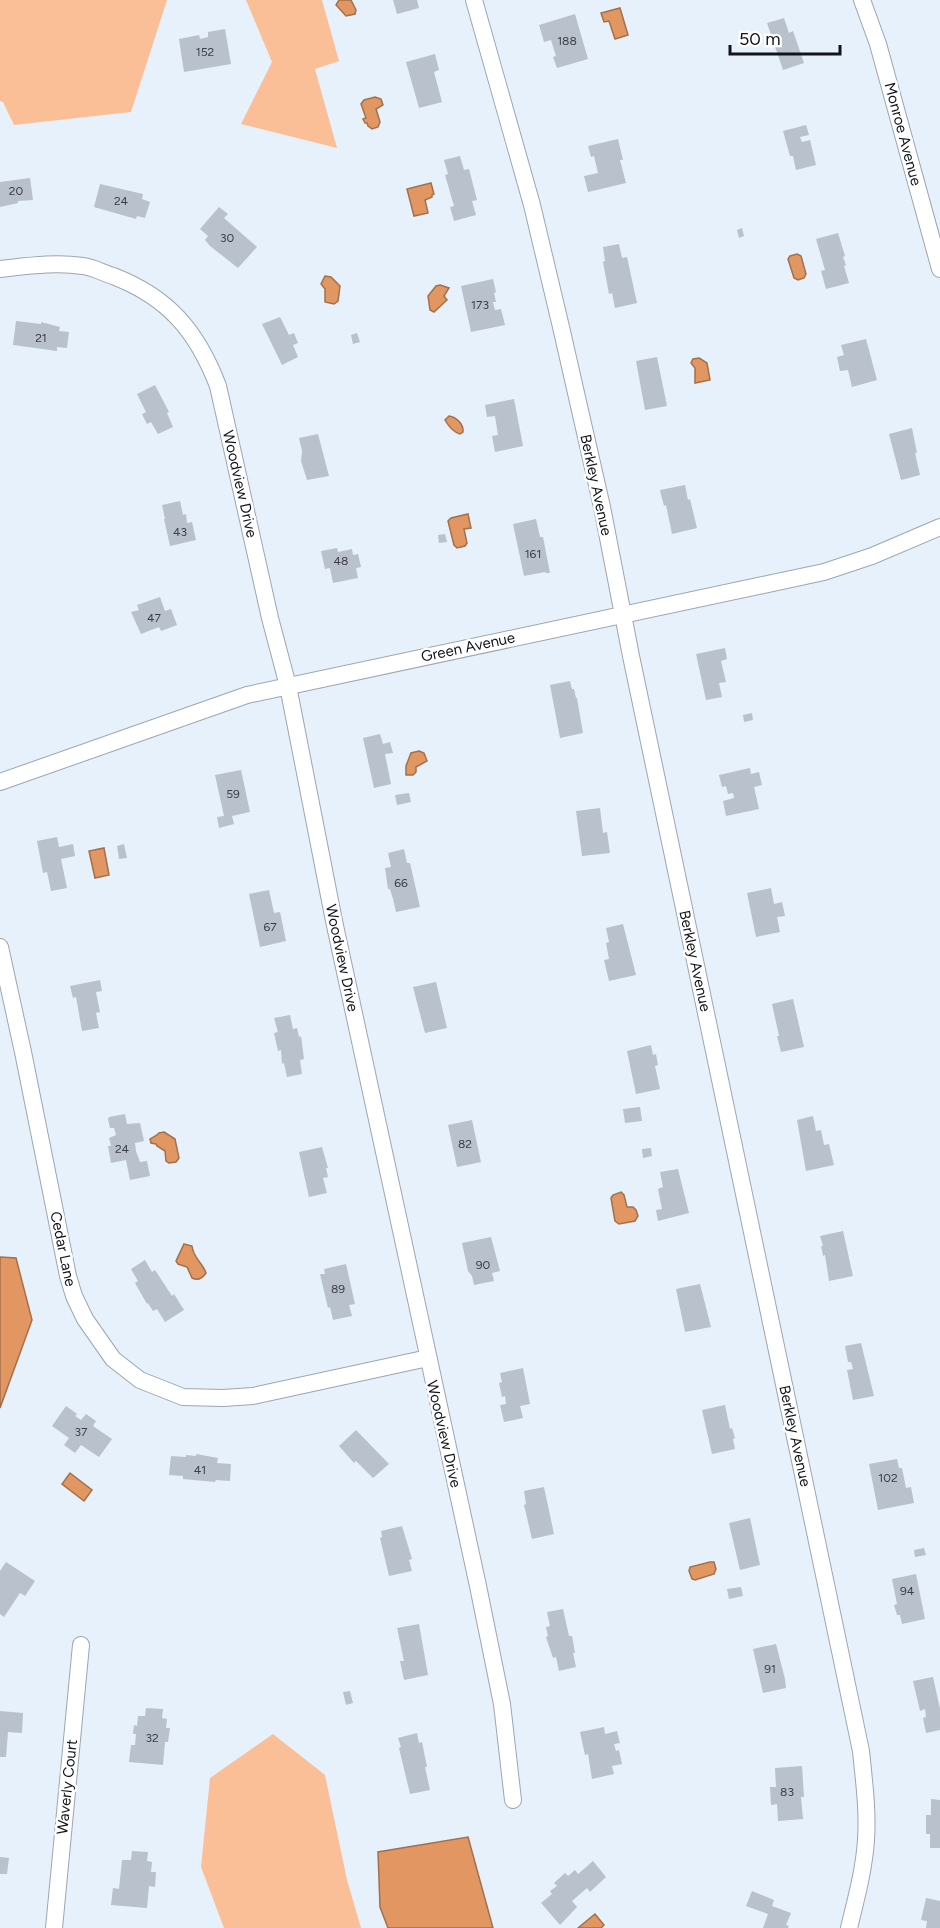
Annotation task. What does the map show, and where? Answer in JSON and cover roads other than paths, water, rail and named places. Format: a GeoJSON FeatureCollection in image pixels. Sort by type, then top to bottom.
{"type":"FeatureCollection","features":[{"type":"Feature","properties":{"kind":"street","name":"Berkley Avenue"},"geometry":{"type":"LineString","coordinates":[[474,0],[532,205],[602,507],[622,614],[861,1751],[866,1804],[866,1840],[862,1873],[849,1928]]}},
{"type":"Feature","properties":{"kind":"street","name":"Monroe Avenue"},"geometry":{"type":"LineString","coordinates":[[862,0],[878,44],[936,237],[940,269]]}},
{"type":"Feature","properties":{"kind":"street","name":"Woodview Drive"},"geometry":{"type":"LineString","coordinates":[[0,269],[48,263],[86,266],[145,291],[172,310],[194,338],[208,360],[218,386],[270,618],[288,686],[334,921],[478,1586],[499,1692],[513,1800]]}},
{"type":"Feature","properties":{"kind":"street","name":"Green Avenue"},"geometry":{"type":"LineString","coordinates":[[0,782],[247,695],[824,572],[872,556],[940,528]]}},
{"type":"Feature","properties":{"kind":"street","name":"Cedar Lane"},"geometry":{"type":"LineString","coordinates":[[0,947],[68,1276],[85,1319],[112,1359],[140,1380],[183,1397],[223,1398],[252,1396],[428,1358]]}},
{"type":"Feature","properties":{"kind":"street","name":"Waverly Court"},"geometry":{"type":"LineString","coordinates":[[54,1928],[81,1645]]}}]}
